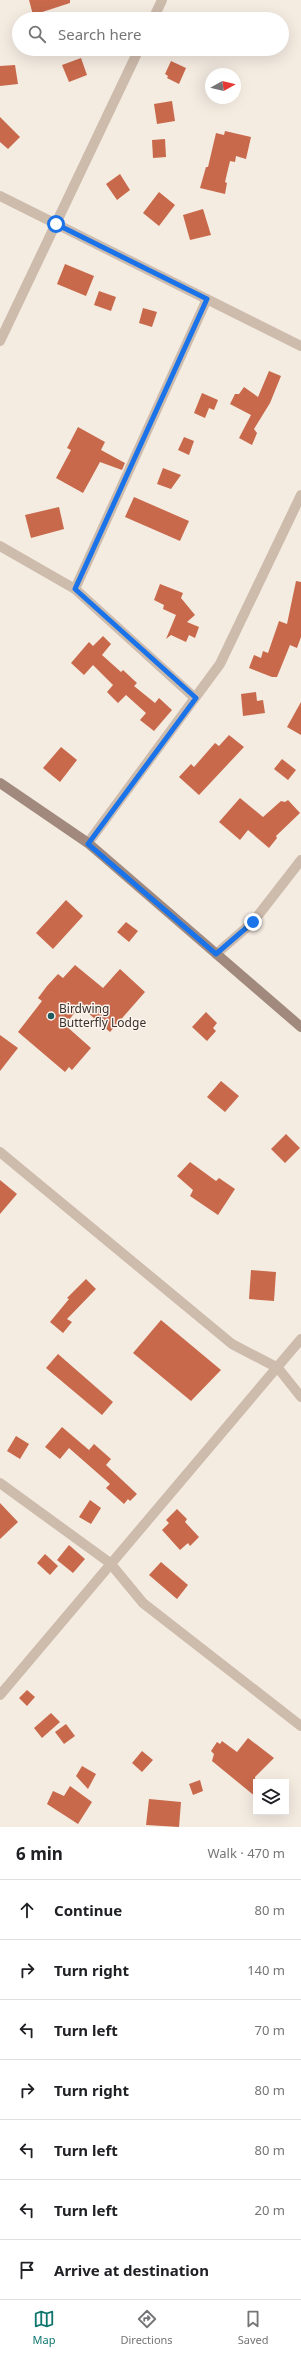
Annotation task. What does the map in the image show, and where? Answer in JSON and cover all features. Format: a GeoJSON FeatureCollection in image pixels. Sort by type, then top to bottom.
{"type":"FeatureCollection","features":[{"type":"Feature","properties":{"kind":"main road"},"geometry":{"type":"LineString","coordinates":[[0,783],[88,844],[301,1027]]}},
{"type":"Feature","properties":{"kind":"street"},"geometry":{"type":"LineString","coordinates":[[156,12],[162,0]]}},
{"type":"Feature","properties":{"kind":"street"},"geometry":{"type":"LineString","coordinates":[[0,341],[136,56]]}},
{"type":"Feature","properties":{"kind":"street"},"geometry":{"type":"LineString","coordinates":[[0,196],[301,346]]}},
{"type":"Feature","properties":{"kind":"street"},"geometry":{"type":"LineString","coordinates":[[75,589],[207,299]]}},
{"type":"Feature","properties":{"kind":"street"},"geometry":{"type":"LineString","coordinates":[[88,844],[220,664],[301,495]]}},
{"type":"Feature","properties":{"kind":"street"},"geometry":{"type":"LineString","coordinates":[[0,546],[75,589],[196,698]]}},
{"type":"Feature","properties":{"kind":"street"},"geometry":{"type":"LineString","coordinates":[[216,954],[253,922],[301,860]]}},
{"type":"Feature","properties":{"kind":"street"},"geometry":{"type":"LineString","coordinates":[[0,1152],[232,1344],[278,1368],[301,1397]]}},
{"type":"Feature","properties":{"kind":"street"},"geometry":{"type":"LineString","coordinates":[[0,1695],[110,1563],[278,1368],[301,1339]]}},
{"type":"Feature","properties":{"kind":"street"},"geometry":{"type":"LineString","coordinates":[[0,1483],[110,1563],[143,1603],[301,1726]]}},
{"type":"Feature","properties":{"kind":"building"},"geometry":{"type":"Polygon","coordinates":[[[29,0],[70,0],[70,3],[42,12],[32,12],[29,0]]]}},
{"type":"Feature","properties":{"kind":"building"},"geometry":{"type":"Polygon","coordinates":[[[81,58],[87,75],[69,82],[62,65],[81,58]]]}},
{"type":"Feature","properties":{"kind":"building"},"geometry":{"type":"Polygon","coordinates":[[[171,61],[186,68],[179,84],[167,78],[168,76],[165,74],[171,61]]]}},
{"type":"Feature","properties":{"kind":"building"},"geometry":{"type":"Polygon","coordinates":[[[15,65],[18,84],[0,86],[0,66],[15,65]]]}},
{"type":"Feature","properties":{"kind":"building"},"geometry":{"type":"Polygon","coordinates":[[[172,101],[175,121],[157,124],[154,104],[172,101]]]}},
{"type":"Feature","properties":{"kind":"building"},"geometry":{"type":"Polygon","coordinates":[[[0,117],[20,137],[8,149],[0,142],[0,117]]]}},
{"type":"Feature","properties":{"kind":"building"},"geometry":{"type":"Polygon","coordinates":[[[225,131],[251,137],[246,159],[236,156],[235,162],[230,161],[225,182],[227,183],[225,194],[200,188],[206,167],[208,167],[216,133],[224,135],[225,131]]]}},
{"type":"Feature","properties":{"kind":"building"},"geometry":{"type":"Polygon","coordinates":[[[165,139],[166,157],[153,158],[152,140],[165,139]]]}},
{"type":"Feature","properties":{"kind":"building"},"geometry":{"type":"Polygon","coordinates":[[[120,174],[130,190],[117,200],[106,184],[120,174]]]}},
{"type":"Feature","properties":{"kind":"building"},"geometry":{"type":"Polygon","coordinates":[[[159,192],[175,205],[159,226],[143,213],[159,192]]]}},
{"type":"Feature","properties":{"kind":"building"},"geometry":{"type":"Polygon","coordinates":[[[203,209],[211,235],[190,240],[183,215],[203,209]]]}},
{"type":"Feature","properties":{"kind":"building"},"geometry":{"type":"Polygon","coordinates":[[[65,264],[94,276],[86,296],[57,284],[65,264]]]}},
{"type":"Feature","properties":{"kind":"building"},"geometry":{"type":"Polygon","coordinates":[[[99,291],[116,297],[111,311],[94,305],[99,291]]]}},
{"type":"Feature","properties":{"kind":"building"},"geometry":{"type":"Polygon","coordinates":[[[143,308],[157,312],[152,327],[139,323],[143,308]]]}},
{"type":"Feature","properties":{"kind":"building"},"geometry":{"type":"Polygon","coordinates":[[[269,371],[281,376],[270,403],[254,429],[257,433],[252,445],[239,438],[251,415],[230,404],[235,394],[239,394],[244,387],[258,397],[269,371]]]}},
{"type":"Feature","properties":{"kind":"building"},"geometry":{"type":"Polygon","coordinates":[[[202,393],[218,400],[214,410],[209,408],[205,418],[194,413],[202,393]]]}},
{"type":"Feature","properties":{"kind":"building"},"geometry":{"type":"Polygon","coordinates":[[[78,427],[105,442],[101,450],[125,463],[122,470],[100,462],[83,493],[56,478],[71,450],[67,448],[78,427]]]}},
{"type":"Feature","properties":{"kind":"building"},"geometry":{"type":"Polygon","coordinates":[[[184,437],[194,441],[189,455],[178,450],[184,437]]]}},
{"type":"Feature","properties":{"kind":"building"},"geometry":{"type":"Polygon","coordinates":[[[163,468],[181,475],[171,489],[157,484],[163,468]]]}},
{"type":"Feature","properties":{"kind":"building"},"geometry":{"type":"Polygon","coordinates":[[[134,497],[189,521],[180,541],[125,517],[134,497]]]}},
{"type":"Feature","properties":{"kind":"building"},"geometry":{"type":"Polygon","coordinates":[[[59,507],[64,529],[31,538],[25,515],[59,507]]]}},
{"type":"Feature","properties":{"kind":"building"},"geometry":{"type":"Polygon","coordinates":[[[296,581],[301,582],[301,637],[297,648],[290,645],[277,677],[272,677],[249,668],[254,655],[261,658],[263,651],[268,653],[279,621],[287,624],[296,581]]]}},
{"type":"Feature","properties":{"kind":"building"},"geometry":{"type":"Polygon","coordinates":[[[160,584],[183,593],[181,598],[195,615],[187,622],[199,627],[195,638],[189,635],[186,642],[171,635],[166,639],[176,615],[163,609],[164,605],[154,600],[160,584]]]}},
{"type":"Feature","properties":{"kind":"building"},"geometry":{"type":"Polygon","coordinates":[[[103,636],[111,644],[102,655],[121,672],[123,670],[137,683],[134,686],[155,703],[159,698],[172,710],[154,731],[140,720],[146,713],[126,695],[118,703],[107,692],[113,685],[93,665],[84,675],[71,663],[89,642],[93,646],[103,636]]]}},
{"type":"Feature","properties":{"kind":"building"},"geometry":{"type":"Polygon","coordinates":[[[256,692],[257,701],[263,700],[265,713],[243,716],[241,694],[256,692]]]}},
{"type":"Feature","properties":{"kind":"building"},"geometry":{"type":"Polygon","coordinates":[[[301,702],[301,735],[287,727],[301,702]]]}},
{"type":"Feature","properties":{"kind":"building"},"geometry":{"type":"Polygon","coordinates":[[[229,735],[244,747],[199,795],[179,777],[191,764],[194,767],[215,743],[219,746],[229,735]]]}},
{"type":"Feature","properties":{"kind":"building"},"geometry":{"type":"Polygon","coordinates":[[[61,747],[77,760],[60,782],[43,768],[61,747]]]}},
{"type":"Feature","properties":{"kind":"building"},"geometry":{"type":"Polygon","coordinates":[[[282,759],[296,770],[288,780],[274,769],[282,759]]]}},
{"type":"Feature","properties":{"kind":"building"},"geometry":{"type":"Polygon","coordinates":[[[240,798],[263,817],[281,801],[285,802],[288,800],[300,813],[276,836],[277,838],[269,848],[248,830],[240,840],[219,822],[240,798]]]}},
{"type":"Feature","properties":{"kind":"building"},"geometry":{"type":"Polygon","coordinates":[[[66,900],[83,916],[53,949],[36,933],[66,900]]]}},
{"type":"Feature","properties":{"kind":"building"},"geometry":{"type":"Polygon","coordinates":[[[126,922],[138,931],[129,942],[117,932],[126,922]]]}},
{"type":"Feature","properties":{"kind":"building"},"geometry":{"type":"Polygon","coordinates":[[[75,965],[103,988],[120,969],[145,992],[110,1032],[80,1006],[65,1025],[91,1048],[72,1070],[69,1067],[65,1072],[18,1032],[42,1001],[38,998],[47,986],[58,974],[63,978],[75,965]]]}},
{"type":"Feature","properties":{"kind":"building"},"geometry":{"type":"Polygon","coordinates":[[[206,1012],[217,1023],[213,1028],[216,1031],[207,1041],[192,1027],[206,1012]]]}},
{"type":"Feature","properties":{"kind":"building"},"geometry":{"type":"Polygon","coordinates":[[[0,1035],[18,1048],[0,1071],[0,1035]]]}},
{"type":"Feature","properties":{"kind":"building"},"geometry":{"type":"Polygon","coordinates":[[[221,1081],[239,1096],[225,1112],[207,1097],[221,1081]]]}},
{"type":"Feature","properties":{"kind":"building"},"geometry":{"type":"Polygon","coordinates":[[[286,1134],[300,1148],[285,1163],[271,1149],[286,1134]]]}},
{"type":"Feature","properties":{"kind":"building"},"geometry":{"type":"Polygon","coordinates":[[[190,1162],[216,1181],[219,1178],[235,1189],[218,1215],[190,1196],[193,1190],[177,1176],[190,1162]]]}},
{"type":"Feature","properties":{"kind":"building"},"geometry":{"type":"Polygon","coordinates":[[[0,1180],[17,1194],[0,1214],[0,1180]]]}},
{"type":"Feature","properties":{"kind":"building"},"geometry":{"type":"Polygon","coordinates":[[[251,1270],[276,1272],[274,1301],[249,1299],[251,1270]]]}},
{"type":"Feature","properties":{"kind":"building"},"geometry":{"type":"Polygon","coordinates":[[[86,1279],[96,1289],[67,1319],[72,1322],[63,1333],[50,1322],[69,1299],[67,1298],[86,1279]]]}},
{"type":"Feature","properties":{"kind":"building"},"geometry":{"type":"Polygon","coordinates":[[[161,1320],[221,1370],[191,1401],[133,1353],[161,1320]]]}},
{"type":"Feature","properties":{"kind":"building"},"geometry":{"type":"Polygon","coordinates":[[[58,1354],[113,1402],[102,1415],[46,1368],[58,1354]]]}},
{"type":"Feature","properties":{"kind":"building"},"geometry":{"type":"Polygon","coordinates":[[[62,1427],[89,1450],[94,1444],[111,1459],[106,1465],[137,1494],[130,1501],[128,1499],[124,1504],[106,1488],[110,1484],[69,1448],[60,1459],[45,1447],[62,1427]]]}},
{"type":"Feature","properties":{"kind":"building"},"geometry":{"type":"Polygon","coordinates":[[[16,1436],[29,1444],[20,1459],[7,1451],[16,1436]]]}},
{"type":"Feature","properties":{"kind":"building"},"geometry":{"type":"Polygon","coordinates":[[[90,1500],[101,1508],[91,1524],[79,1517],[90,1500]]]}},
{"type":"Feature","properties":{"kind":"building"},"geometry":{"type":"Polygon","coordinates":[[[0,1503],[18,1522],[0,1539],[0,1503]]]}},
{"type":"Feature","properties":{"kind":"building"},"geometry":{"type":"Polygon","coordinates":[[[177,1509],[187,1519],[185,1522],[199,1537],[190,1546],[188,1543],[180,1550],[162,1530],[169,1523],[166,1520],[177,1509]]]}},
{"type":"Feature","properties":{"kind":"building"},"geometry":{"type":"Polygon","coordinates":[[[69,1545],[85,1559],[73,1573],[57,1560],[69,1545]]]}},
{"type":"Feature","properties":{"kind":"building"},"geometry":{"type":"Polygon","coordinates":[[[45,1554],[58,1566],[50,1575],[37,1563],[45,1554]]]}},
{"type":"Feature","properties":{"kind":"building"},"geometry":{"type":"Polygon","coordinates":[[[161,1562],[188,1585],[177,1599],[149,1575],[161,1562]]]}},
{"type":"Feature","properties":{"kind":"building"},"geometry":{"type":"Polygon","coordinates":[[[27,1690],[35,1697],[27,1706],[19,1698],[27,1690]]]}},
{"type":"Feature","properties":{"kind":"building"},"geometry":{"type":"Polygon","coordinates":[[[51,1713],[60,1722],[42,1738],[34,1728],[51,1713]]]}},
{"type":"Feature","properties":{"kind":"building"},"geometry":{"type":"Polygon","coordinates":[[[66,1724],[75,1736],[64,1744],[55,1732],[66,1724]]]}},
{"type":"Feature","properties":{"kind":"building"},"geometry":{"type":"Polygon","coordinates":[[[248,1738],[274,1758],[255,1777],[255,1779],[253,1779],[253,1795],[212,1761],[214,1754],[211,1751],[217,1742],[220,1744],[222,1741],[237,1752],[248,1738]]]}},
{"type":"Feature","properties":{"kind":"building"},"geometry":{"type":"Polygon","coordinates":[[[142,1751],[153,1760],[142,1772],[132,1763],[142,1751]]]}},
{"type":"Feature","properties":{"kind":"building"},"geometry":{"type":"Polygon","coordinates":[[[82,1766],[96,1774],[88,1789],[76,1776],[82,1766]]]}},
{"type":"Feature","properties":{"kind":"building"},"geometry":{"type":"Polygon","coordinates":[[[200,1780],[203,1791],[193,1795],[189,1784],[200,1780]]]}},
{"type":"Feature","properties":{"kind":"building"},"geometry":{"type":"Polygon","coordinates":[[[70,1786],[92,1802],[78,1824],[47,1804],[53,1791],[64,1796],[70,1786]]]}},
{"type":"Feature","properties":{"kind":"building"},"geometry":{"type":"Polygon","coordinates":[[[149,1799],[181,1802],[179,1827],[146,1825],[149,1799]]]}},
{"type":"Feature","properties":{"kind":"place","name":"Birdwing Butterfly Lodge"},"geometry":{"type":"Point","coordinates":[51,1016]}},
{"type":"Feature","properties":{"kind":"route"},"geometry":{"type":"LineString","coordinates":[[56,224],[207,299],[75,589],[196,698],[88,844],[216,954],[253,922]]}}]}
